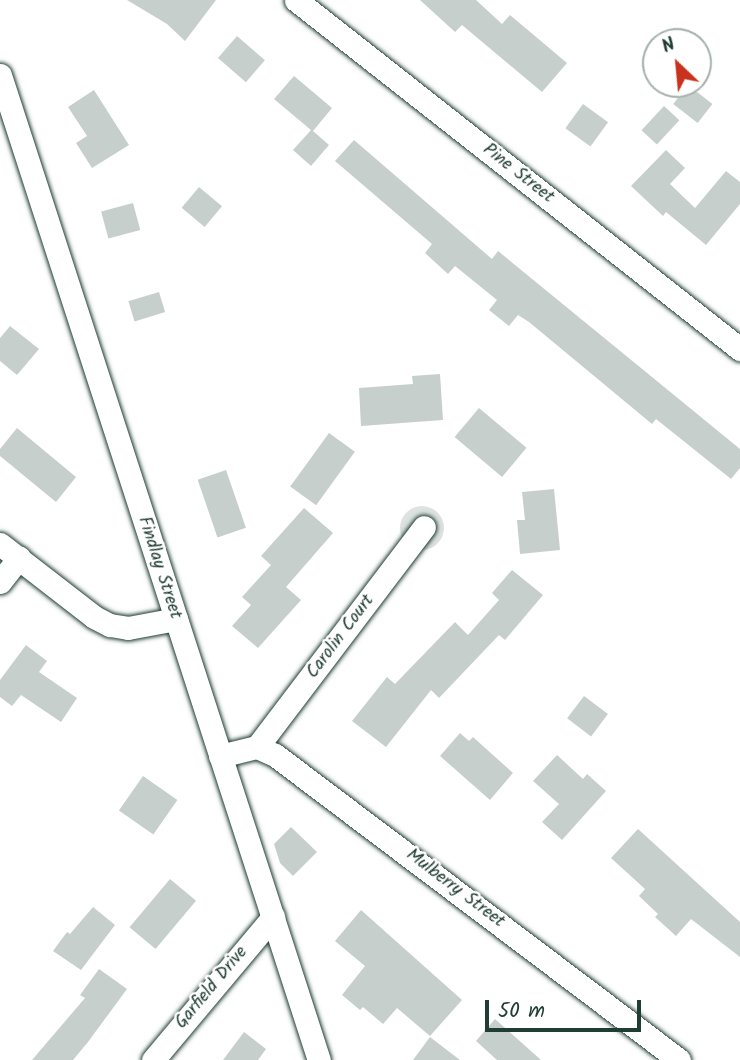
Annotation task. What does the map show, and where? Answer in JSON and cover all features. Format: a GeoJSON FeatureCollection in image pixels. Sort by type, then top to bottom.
{"type":"FeatureCollection","features":[{"type":"Feature","properties":{"kind":"street","name":"Pine Street"},"geometry":{"type":"LineString","coordinates":[[296,0],[740,349]]}},
{"type":"Feature","properties":{"kind":"street","name":"Findlay Street"},"geometry":{"type":"LineString","coordinates":[[0,75],[319,1060]]}},
{"type":"Feature","properties":{"kind":"street","name":"Carolin Court"},"geometry":{"type":"LineString","coordinates":[[257,747],[424,527]]}},
{"type":"Feature","properties":{"kind":"street"},"geometry":{"type":"LineString","coordinates":[[0,544],[94,617],[110,625],[128,628],[176,619]]}},
{"type":"Feature","properties":{"kind":"street"},"geometry":{"type":"LineString","coordinates":[[0,582],[19,558]]}},
{"type":"Feature","properties":{"kind":"street"},"geometry":{"type":"LineString","coordinates":[[220,756],[257,747]]}},
{"type":"Feature","properties":{"kind":"street","name":"Mulberry Street"},"geometry":{"type":"LineString","coordinates":[[257,747],[275,755],[679,1060]]}},
{"type":"Feature","properties":{"kind":"street","name":"Garfield Drive"},"geometry":{"type":"LineString","coordinates":[[153,1060],[273,917]]}},
{"type":"Feature","properties":{"kind":"shaded area"},"geometry":{"type":"Polygon","coordinates":[[[422,506],[437,513],[444,528],[437,543],[422,550],[407,543],[400,528],[407,513],[422,506]]]}},
{"type":"Feature","properties":{"kind":"building"},"geometry":{"type":"Polygon","coordinates":[[[127,0],[216,0],[185,41],[167,24],[127,0]]]}},
{"type":"Feature","properties":{"kind":"building"},"geometry":{"type":"Polygon","coordinates":[[[420,0],[476,0],[502,24],[510,15],[567,63],[542,92],[462,25],[455,32],[420,0]]]}},
{"type":"Feature","properties":{"kind":"building"},"geometry":{"type":"Polygon","coordinates":[[[237,36],[265,60],[246,82],[218,58],[237,36]]]}},
{"type":"Feature","properties":{"kind":"building"},"geometry":{"type":"Polygon","coordinates":[[[294,76],[332,108],[313,131],[329,145],[311,166],[293,150],[311,130],[274,99],[294,76]]]}},
{"type":"Feature","properties":{"kind":"building"},"geometry":{"type":"Polygon","coordinates":[[[94,90],[129,145],[92,168],[76,143],[87,136],[68,107],[94,90]]]}},
{"type":"Feature","properties":{"kind":"building"},"geometry":{"type":"Polygon","coordinates":[[[678,98],[705,98],[712,104],[698,123],[673,104],[678,98]]]}},
{"type":"Feature","properties":{"kind":"building"},"geometry":{"type":"Polygon","coordinates":[[[583,104],[608,122],[590,146],[565,128],[583,104]]]}},
{"type":"Feature","properties":{"kind":"building"},"geometry":{"type":"Polygon","coordinates":[[[664,106],[679,120],[657,144],[641,130],[664,106]]]}},
{"type":"Feature","properties":{"kind":"building"},"geometry":{"type":"Polygon","coordinates":[[[354,140],[492,259],[498,251],[740,449],[740,468],[731,479],[656,419],[652,424],[529,322],[518,315],[509,326],[489,310],[497,300],[455,266],[448,274],[425,253],[432,244],[335,161],[354,140]]]}},
{"type":"Feature","properties":{"kind":"building"},"geometry":{"type":"Polygon","coordinates":[[[666,150],[685,168],[670,184],[695,208],[726,171],[740,182],[740,204],[706,245],[666,212],[663,216],[631,186],[666,150]]]}},
{"type":"Feature","properties":{"kind":"building"},"geometry":{"type":"Polygon","coordinates":[[[199,187],[222,206],[205,227],[182,208],[199,187]]]}},
{"type":"Feature","properties":{"kind":"building"},"geometry":{"type":"Polygon","coordinates":[[[133,203],[140,230],[108,239],[101,212],[133,203]]]}},
{"type":"Feature","properties":{"kind":"building"},"geometry":{"type":"Polygon","coordinates":[[[159,292],[165,312],[135,321],[128,301],[159,292]]]}},
{"type":"Feature","properties":{"kind":"building"},"geometry":{"type":"Polygon","coordinates":[[[10,326],[39,349],[17,375],[0,361],[0,338],[10,326]]]}},
{"type":"Feature","properties":{"kind":"building"},"geometry":{"type":"Polygon","coordinates":[[[440,374],[443,420],[361,426],[359,388],[413,384],[412,376],[440,374]]]}},
{"type":"Feature","properties":{"kind":"building"},"geometry":{"type":"Polygon","coordinates":[[[479,408],[526,448],[502,477],[455,437],[479,408]]]}},
{"type":"Feature","properties":{"kind":"building"},"geometry":{"type":"Polygon","coordinates":[[[17,428],[76,477],[56,502],[0,456],[0,449],[17,428]]]}},
{"type":"Feature","properties":{"kind":"building"},"geometry":{"type":"Polygon","coordinates":[[[329,433],[355,452],[316,505],[290,486],[329,433]]]}},
{"type":"Feature","properties":{"kind":"building"},"geometry":{"type":"Polygon","coordinates":[[[226,470],[246,528],[217,537],[198,480],[226,470]]]}},
{"type":"Feature","properties":{"kind":"building"},"geometry":{"type":"Polygon","coordinates":[[[554,489],[560,550],[520,554],[517,520],[525,520],[522,492],[554,489]]]}},
{"type":"Feature","properties":{"kind":"building"},"geometry":{"type":"Polygon","coordinates":[[[304,508],[333,533],[286,587],[301,600],[258,648],[232,626],[251,605],[242,597],[271,565],[261,556],[304,508]]]}},
{"type":"Feature","properties":{"kind":"building"},"geometry":{"type":"Polygon","coordinates":[[[512,570],[543,595],[505,640],[499,635],[439,698],[431,690],[386,747],[352,721],[387,677],[395,684],[455,622],[468,635],[499,600],[492,593],[512,570]]]}},
{"type":"Feature","properties":{"kind":"building"},"geometry":{"type":"Polygon","coordinates":[[[26,645],[47,661],[39,672],[77,698],[61,722],[21,695],[12,706],[0,697],[0,680],[26,645]]]}},
{"type":"Feature","properties":{"kind":"building"},"geometry":{"type":"Polygon","coordinates":[[[584,696],[608,714],[591,736],[567,718],[584,696]]]}},
{"type":"Feature","properties":{"kind":"building"},"geometry":{"type":"Polygon","coordinates":[[[460,733],[469,741],[473,737],[513,773],[490,800],[440,756],[460,733]]]}},
{"type":"Feature","properties":{"kind":"building"},"geometry":{"type":"Polygon","coordinates":[[[557,755],[583,779],[587,774],[606,791],[562,840],[542,822],[559,804],[533,781],[557,755]]]}},
{"type":"Feature","properties":{"kind":"building"},"geometry":{"type":"Polygon","coordinates":[[[143,776],[177,800],[153,834],[119,810],[143,776]]]}},
{"type":"Feature","properties":{"kind":"building"},"geometry":{"type":"Polygon","coordinates":[[[291,827],[317,852],[293,876],[280,863],[274,844],[291,827]]]}},
{"type":"Feature","properties":{"kind":"building"},"geometry":{"type":"Polygon","coordinates":[[[638,829],[740,922],[740,957],[691,919],[676,936],[655,917],[658,914],[639,896],[645,889],[611,858],[638,829]]]}},
{"type":"Feature","properties":{"kind":"building"},"geometry":{"type":"Polygon","coordinates":[[[170,879],[196,901],[156,949],[130,927],[170,879]]]}},
{"type":"Feature","properties":{"kind":"building"},"geometry":{"type":"Polygon","coordinates":[[[93,907],[115,925],[81,970],[53,951],[67,932],[70,934],[93,907]]]}},
{"type":"Feature","properties":{"kind":"building"},"geometry":{"type":"Polygon","coordinates":[[[361,910],[462,1000],[430,1036],[397,1008],[383,1024],[363,1007],[360,1010],[342,995],[365,966],[335,941],[361,910]]]}},
{"type":"Feature","properties":{"kind":"building"},"geometry":{"type":"Polygon","coordinates":[[[99,969],[127,989],[88,1042],[73,1060],[32,1060],[85,998],[80,995],[99,969]]]}},
{"type":"Feature","properties":{"kind":"building"},"geometry":{"type":"Polygon","coordinates":[[[495,1019],[541,1060],[497,1060],[476,1041],[495,1019]]]}},
{"type":"Feature","properties":{"kind":"building"},"geometry":{"type":"Polygon","coordinates":[[[244,1032],[266,1049],[258,1060],[223,1060],[244,1032]]]}},
{"type":"Feature","properties":{"kind":"building"},"geometry":{"type":"Polygon","coordinates":[[[430,1037],[460,1060],[413,1060],[430,1037]]]}}]}
